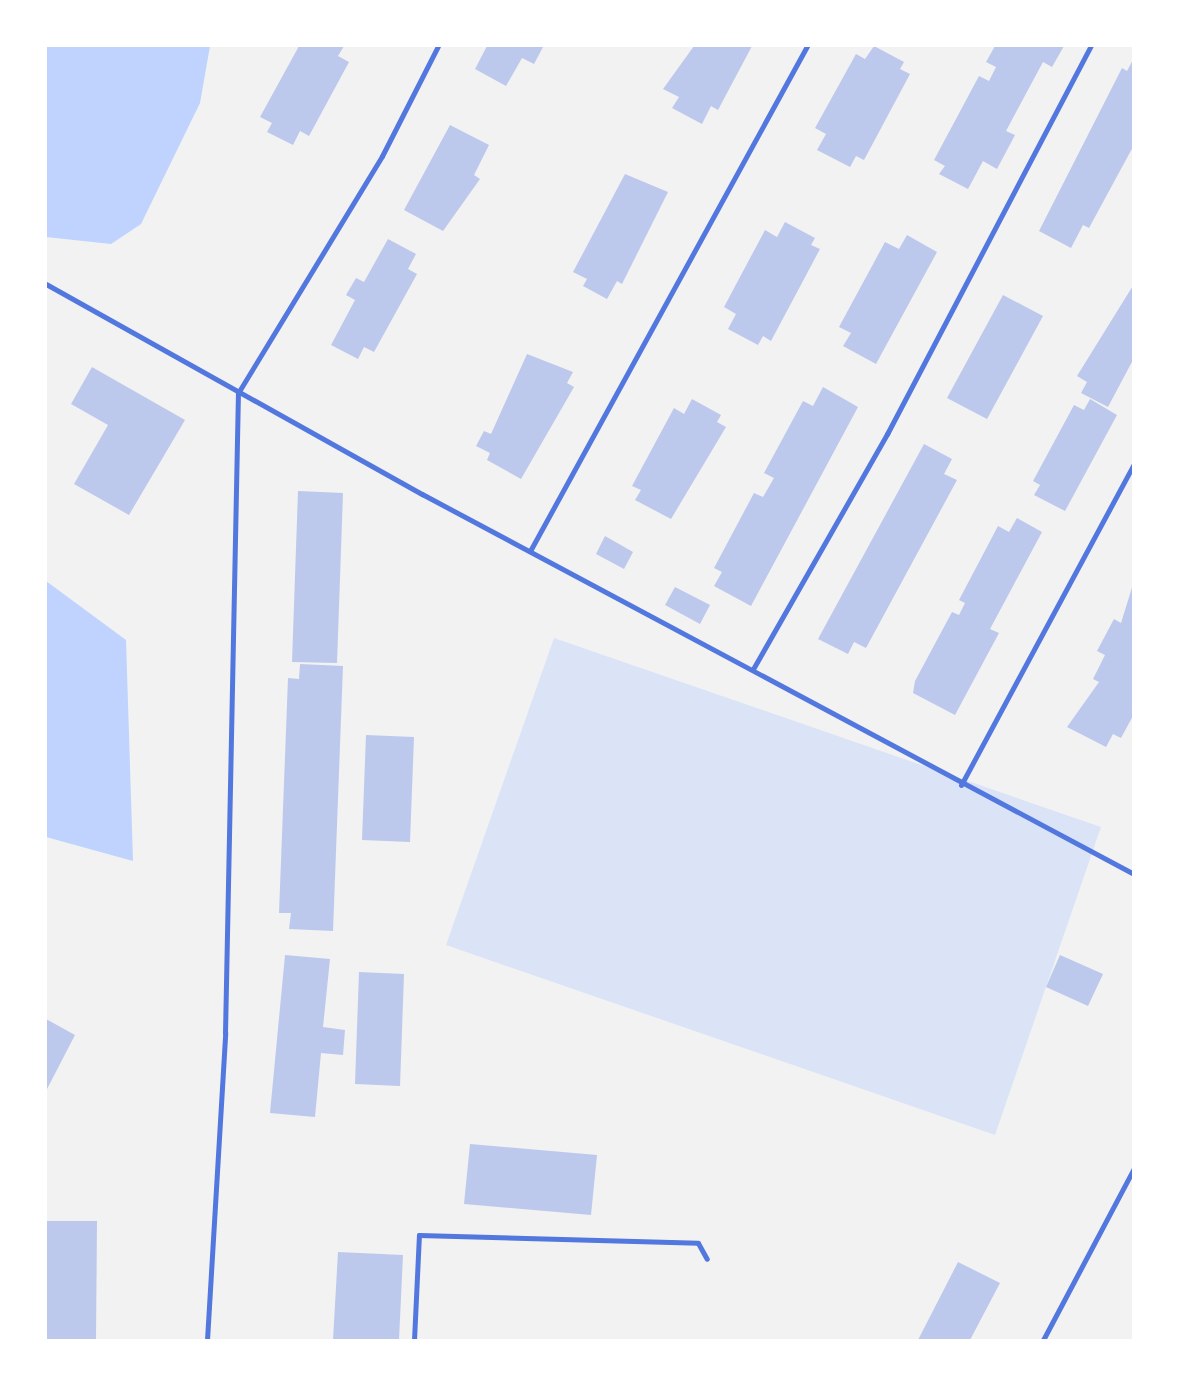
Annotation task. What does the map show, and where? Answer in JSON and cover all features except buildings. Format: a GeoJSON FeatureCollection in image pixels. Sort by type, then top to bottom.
{"type":"FeatureCollection","features":[{"type":"Feature","properties":{"kind":"lane"},"geometry":{"type":"LineString","coordinates":[[207,1340],[225,1033],[238,393],[382,156],[439,46]]}},
{"type":"Feature","properties":{"kind":"lane"},"geometry":{"type":"LineString","coordinates":[[530,551],[807,46]]}},
{"type":"Feature","properties":{"kind":"lane"},"geometry":{"type":"LineString","coordinates":[[753,669],[887,434],[1091,46]]}},
{"type":"Feature","properties":{"kind":"lane"},"geometry":{"type":"LineString","coordinates":[[46,284],[238,393],[753,669],[961,785],[1133,874]]}},
{"type":"Feature","properties":{"kind":"lane"},"geometry":{"type":"LineString","coordinates":[[961,785],[1133,464]]}},
{"type":"Feature","properties":{"kind":"lane"},"geometry":{"type":"LineString","coordinates":[[1043,1340],[1133,1168]]}},
{"type":"Feature","properties":{"kind":"lane"},"geometry":{"type":"LineString","coordinates":[[414,1340],[419,1235],[698,1243],[707,1259]]}},
{"type":"Feature","properties":{"kind":"shaded area"},"geometry":{"type":"Polygon","coordinates":[[[554,638],[1101,827],[995,1135],[446,945],[554,638]]]}},
{"type":"Feature","properties":{"kind":"water"},"geometry":{"type":"Polygon","coordinates":[[[46,46],[210,46],[200,103],[141,224],[111,244],[46,237],[46,46]]]}},
{"type":"Feature","properties":{"kind":"water"},"geometry":{"type":"Polygon","coordinates":[[[46,581],[126,640],[133,861],[46,837],[46,581]]]}}]}
